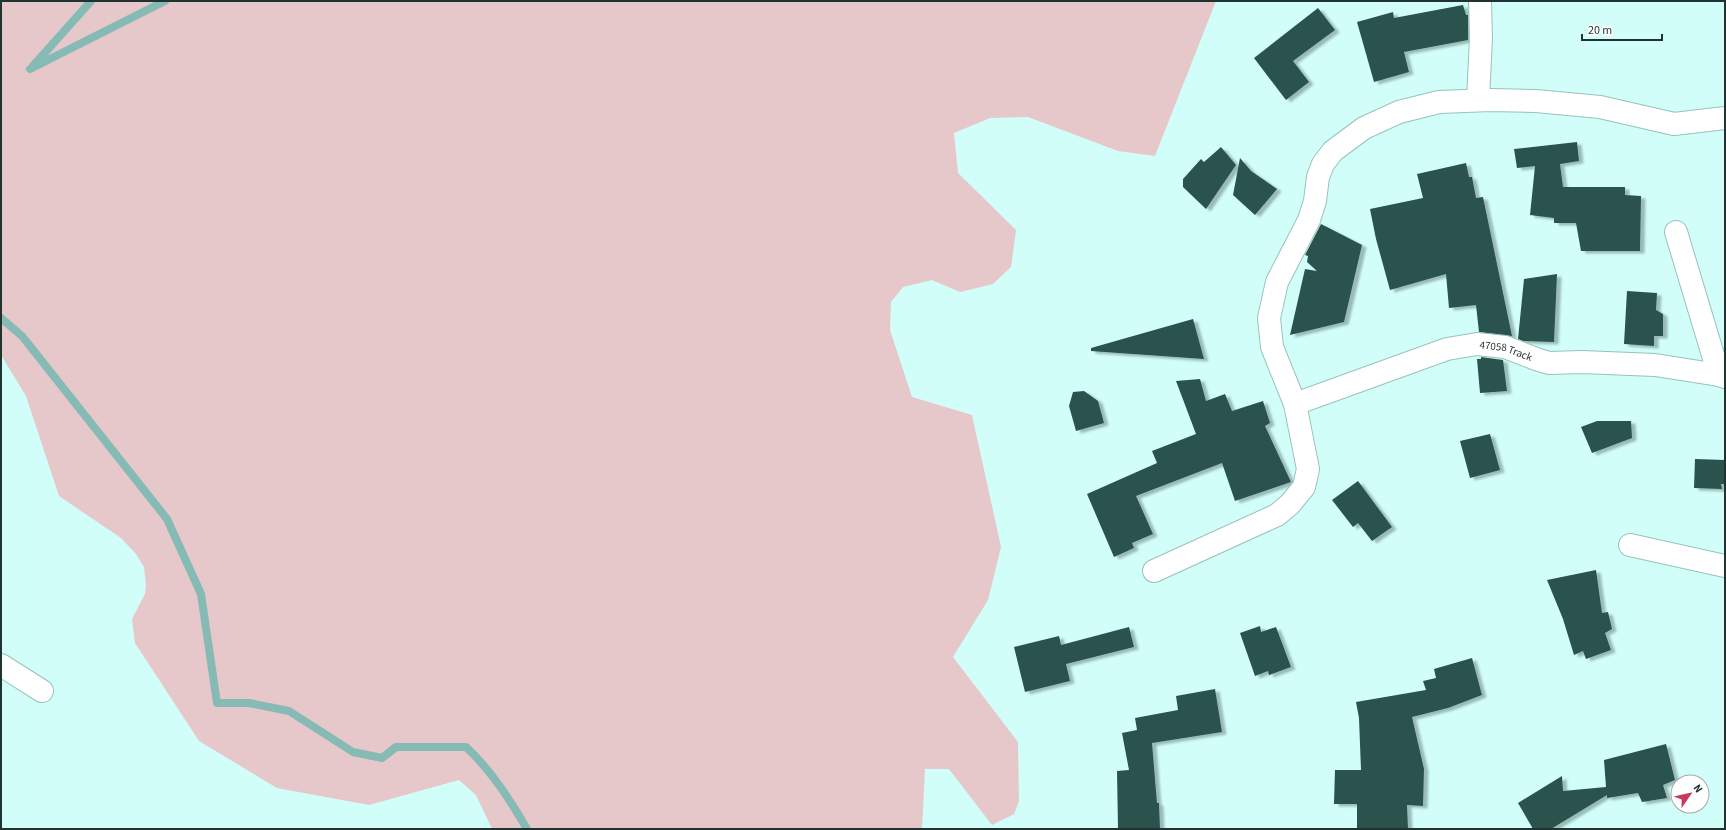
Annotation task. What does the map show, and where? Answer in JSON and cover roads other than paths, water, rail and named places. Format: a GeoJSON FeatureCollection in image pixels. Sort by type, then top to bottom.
{"type":"FeatureCollection","features":[{"type":"Feature","properties":{"kind":"street"},"geometry":{"type":"LineString","coordinates":[[1478,100],[1481,38],[1480,1]]}},
{"type":"Feature","properties":{"kind":"street"},"geometry":{"type":"LineString","coordinates":[[1154,571],[1277,515],[1290,504],[1304,487],[1308,469],[1295,404],[1272,347],[1269,318],[1277,282],[1309,220],[1315,201],[1318,177],[1323,164],[1333,151],[1364,128],[1399,112],[1439,102],[1478,100],[1536,101],[1600,107],[1674,124],[1725,118]]}},
{"type":"Feature","properties":{"kind":"street"},"geometry":{"type":"LineString","coordinates":[[1676,232],[1722,376]]}},
{"type":"Feature","properties":{"kind":"street","name":"47058 Track"},"geometry":{"type":"LineString","coordinates":[[1295,404],[1446,349],[1477,344],[1505,346],[1549,363],[1582,362],[1655,365],[1722,376]]}},
{"type":"Feature","properties":{"kind":"street"},"geometry":{"type":"LineString","coordinates":[[1630,544],[1725,566]]}},
{"type":"Feature","properties":{"kind":"street"},"geometry":{"type":"LineString","coordinates":[[1,665],[42,691]]}},
{"type":"Feature","properties":{"kind":"waterway"},"geometry":{"type":"LineString","coordinates":[[33,66],[91,1]]}},
{"type":"Feature","properties":{"kind":"waterway"},"geometry":{"type":"LineString","coordinates":[[30,69],[165,1]]}},
{"type":"Feature","properties":{"kind":"waterway"},"geometry":{"type":"LineString","coordinates":[[1,318],[22,336],[167,519],[201,594],[217,703],[249,703],[289,711],[353,752],[382,758],[396,747],[466,747],[484,765],[500,786],[527,829]]}}]}
